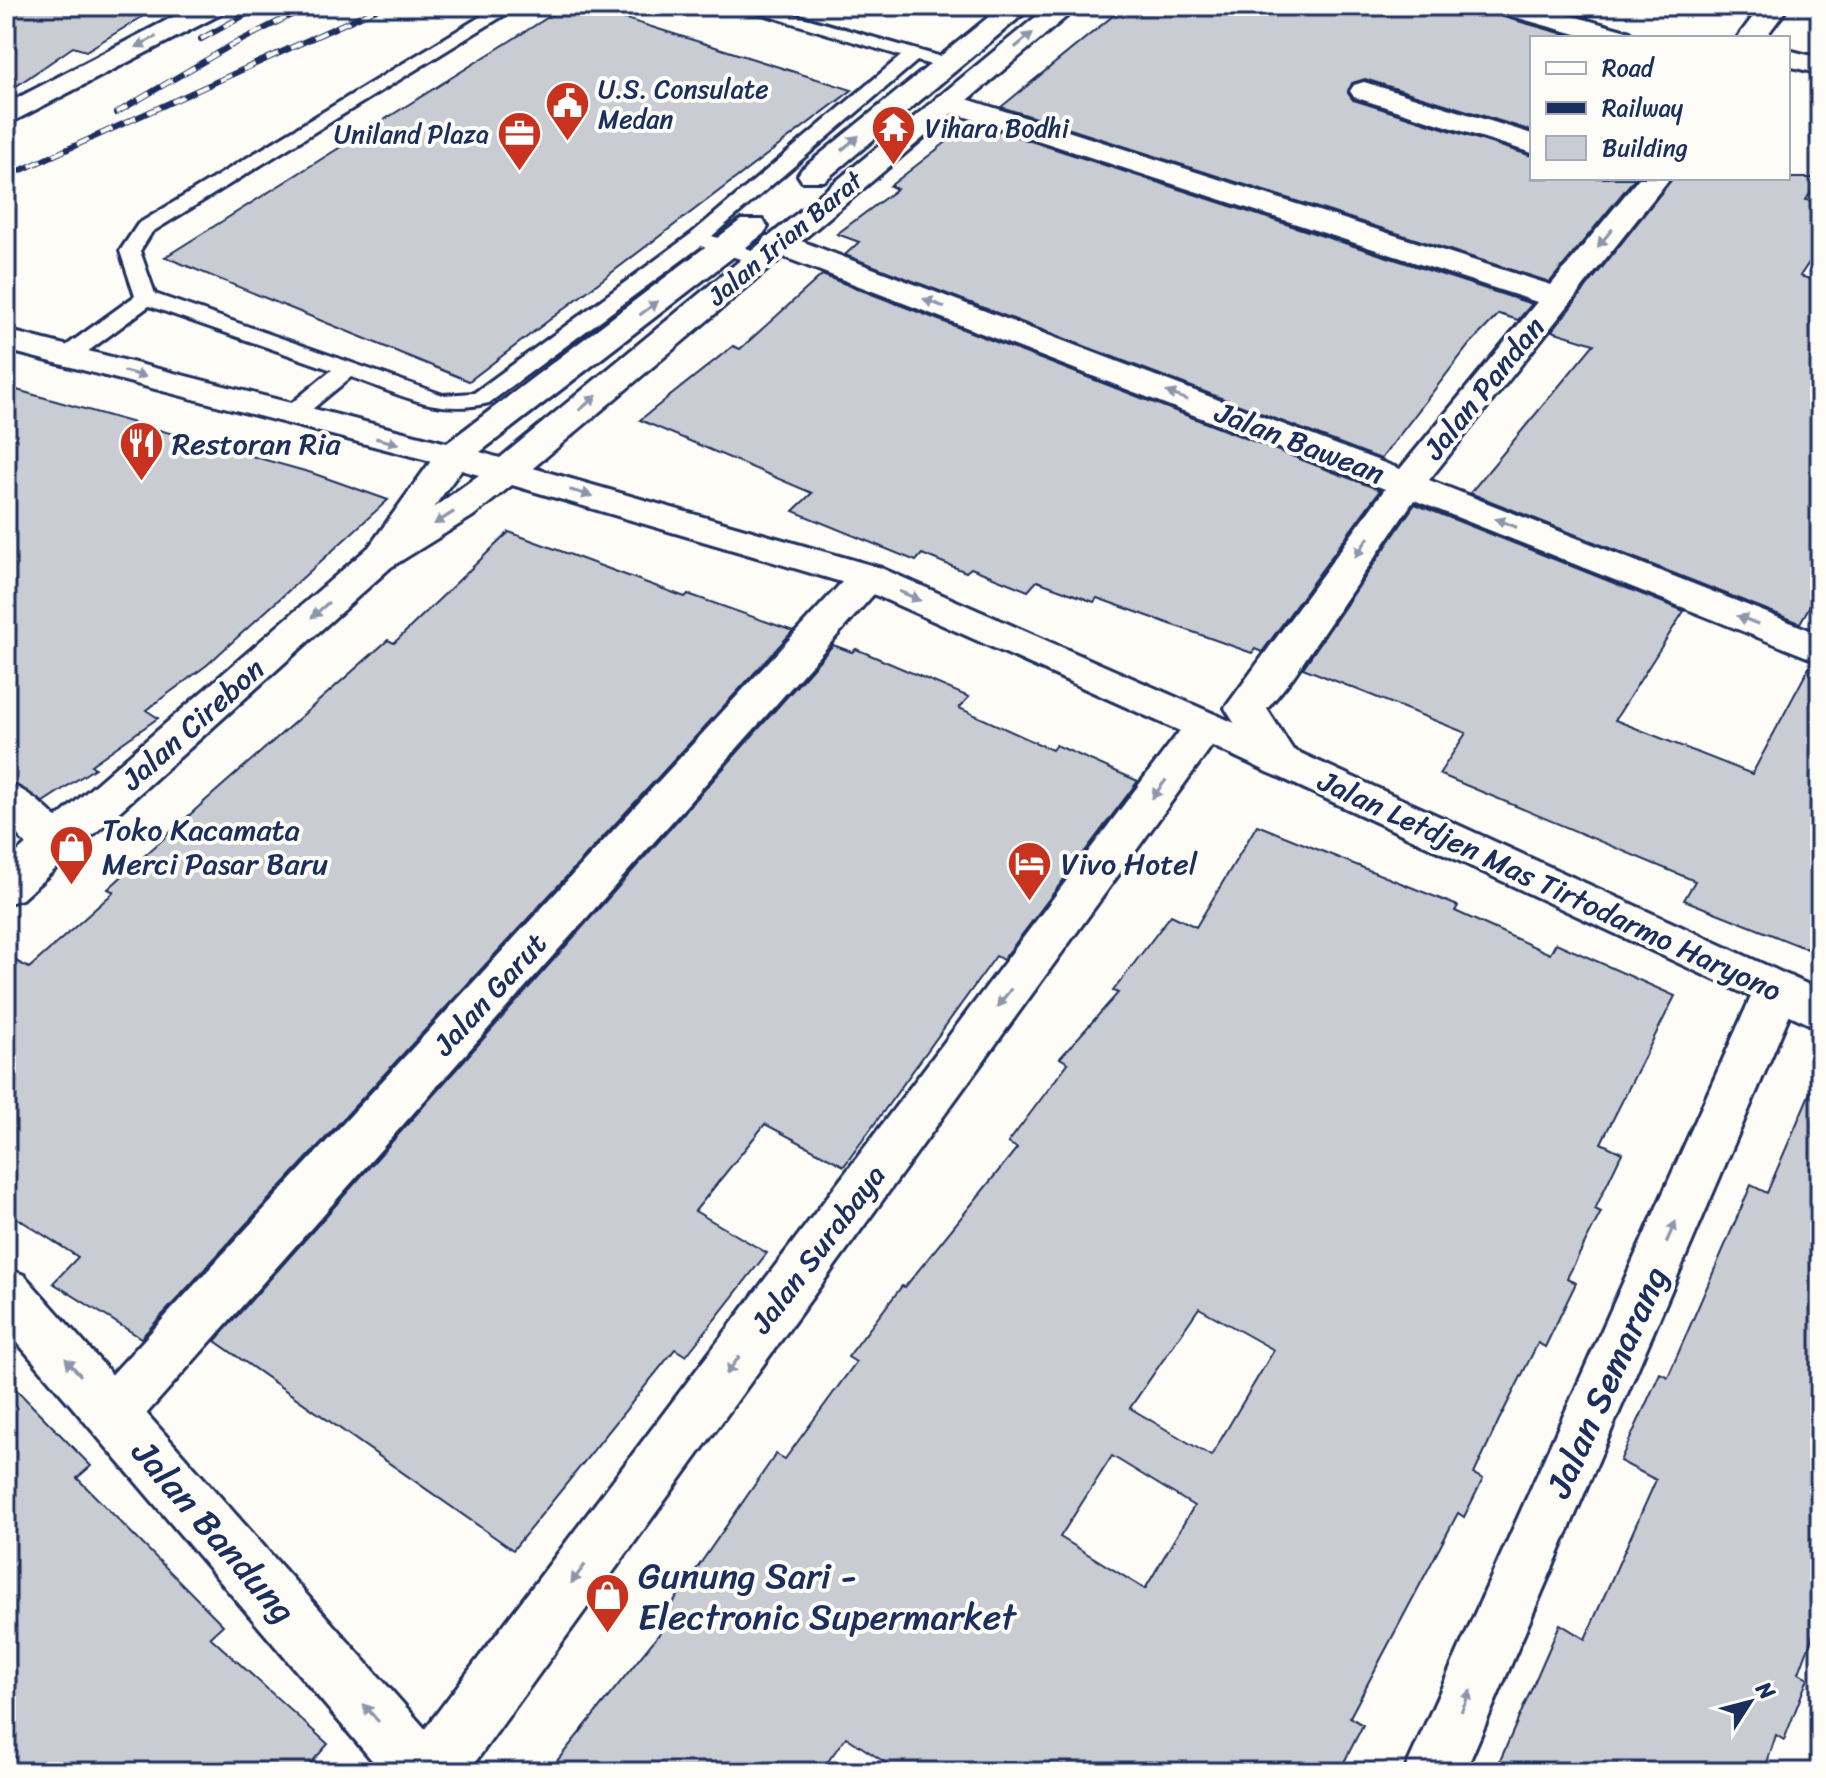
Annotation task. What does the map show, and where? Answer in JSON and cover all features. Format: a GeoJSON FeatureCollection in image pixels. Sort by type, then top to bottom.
{"type":"FeatureCollection","features":[{"type":"Feature","properties":{"kind":"street"},"geometry":{"type":"LineString","coordinates":[[6,116],[215,6]]}},
{"type":"Feature","properties":{"kind":"street","name":"Jalan Irian Barat"},"geometry":{"type":"LineString","coordinates":[[453,456],[713,243],[1019,6]]}},
{"type":"Feature","properties":{"kind":"street","name":"Jalan Irian Barat"},"geometry":{"type":"LineString","coordinates":[[507,471],[1065,6]]}},
{"type":"Feature","properties":{"kind":"street"},"geometry":{"type":"LineString","coordinates":[[1507,6],[1613,36]]}},
{"type":"Feature","properties":{"kind":"street"},"geometry":{"type":"LineString","coordinates":[[1752,36],[1775,6]]}},
{"type":"Feature","properties":{"kind":"street"},"geometry":{"type":"LineString","coordinates":[[1790,58],[1820,66]]}},
{"type":"Feature","properties":{"kind":"street"},"geometry":{"type":"LineString","coordinates":[[946,64],[983,74]]}},
{"type":"Feature","properties":{"kind":"street"},"geometry":{"type":"LineString","coordinates":[[1364,91],[1530,143]]}},
{"type":"Feature","properties":{"kind":"street"},"geometry":{"type":"LineString","coordinates":[[948,102],[1557,298]]}},
{"type":"Feature","properties":{"kind":"street","name":"Jalan Pandan"},"geometry":{"type":"LineString","coordinates":[[1279,761],[1245,708],[1279,667],[1407,484],[1653,180]]}},
{"type":"Feature","properties":{"kind":"street","name":"Jalan Bawean"},"geometry":{"type":"LineString","coordinates":[[768,251],[1407,484],[1815,637]]}},
{"type":"Feature","properties":{"kind":"street"},"geometry":{"type":"LineString","coordinates":[[6,340],[507,471]]}},
{"type":"Feature","properties":{"kind":"street","name":"Jalan Cirebon"},"geometry":{"type":"LineString","coordinates":[[378,558],[453,456]]}},
{"type":"Feature","properties":{"kind":"street","name":"Jalan Cirebon"},"geometry":{"type":"LineString","coordinates":[[6,887],[56,846],[378,558],[460,508],[507,471]]}},
{"type":"Feature","properties":{"kind":"street","name":"Jalan Letdjen Mas Tirtodarmo Haryono"},"geometry":{"type":"LineString","coordinates":[[507,471],[868,577],[1205,726],[1799,1000]]}},
{"type":"Feature","properties":{"kind":"street","name":"Jalan Garut"},"geometry":{"type":"LineString","coordinates":[[113,1412],[868,577]]}},
{"type":"Feature","properties":{"kind":"street","name":"Jalan Surabaya"},"geometry":{"type":"LineString","coordinates":[[431,1772],[1205,726]]}},
{"type":"Feature","properties":{"kind":"street"},"geometry":{"type":"LineString","coordinates":[[6,798],[56,846]]}},
{"type":"Feature","properties":{"kind":"street","name":"Jalan Semarang"},"geometry":{"type":"LineString","coordinates":[[1434,1772],[1799,1000]]}},
{"type":"Feature","properties":{"kind":"street","name":"Jalan Bandung"},"geometry":{"type":"LineString","coordinates":[[6,1291],[422,1772]]}},
{"type":"Feature","properties":{"kind":"lane"},"geometry":{"type":"LineString","coordinates":[[146,298],[130,251],[145,228],[510,6]]}},
{"type":"Feature","properties":{"kind":"lane"},"geometry":{"type":"LineString","coordinates":[[745,6],[946,64]]}},
{"type":"Feature","properties":{"kind":"lane"},"geometry":{"type":"LineString","coordinates":[[146,298],[440,401],[457,403],[481,398],[713,243],[913,55]]}},
{"type":"Feature","properties":{"kind":"lane"},"geometry":{"type":"LineString","coordinates":[[713,243],[768,251]]}},
{"type":"Feature","properties":{"kind":"lane"},"geometry":{"type":"LineString","coordinates":[[67,356],[146,298]]}},
{"type":"Feature","properties":{"kind":"lane"},"geometry":{"type":"LineString","coordinates":[[291,415],[347,369]]}},
{"type":"Feature","properties":{"kind":"building"},"geometry":{"type":"Polygon","coordinates":[[[6,6],[160,6],[86,51],[73,47],[6,93],[6,6]]]}},
{"type":"Feature","properties":{"kind":"building","name":"Uniland Plaza"},"geometry":{"type":"Polygon","coordinates":[[[566,6],[585,6],[852,90],[469,381],[165,257],[566,6]]]}},
{"type":"Feature","properties":{"kind":"building"},"geometry":{"type":"Polygon","coordinates":[[[1125,6],[1490,6],[1496,15],[1571,36],[1530,36],[1530,130],[1365,79],[1352,83],[1348,93],[1353,100],[1530,155],[1530,180],[1633,180],[1550,282],[1001,107],[1125,6]]]}},
{"type":"Feature","properties":{"kind":"building"},"geometry":{"type":"Polygon","coordinates":[[[1548,6],[1600,6],[1589,17],[1548,6]]]}},
{"type":"Feature","properties":{"kind":"building"},"geometry":{"type":"Polygon","coordinates":[[[972,122],[1532,304],[1518,320],[1499,314],[1469,345],[1381,459],[845,255],[859,242],[837,234],[897,189],[890,186],[972,122]]]}},
{"type":"Feature","properties":{"kind":"building"},"geometry":{"type":"Polygon","coordinates":[[[1820,178],[1806,200],[1820,204],[1820,246],[1800,276],[1820,282],[1820,588],[1800,623],[1470,493],[1594,344],[1552,331],[1671,180],[1820,178]]]}},
{"type":"Feature","properties":{"kind":"building"},"geometry":{"type":"Polygon","coordinates":[[[822,275],[1380,490],[1262,652],[1255,649],[1252,653],[1097,598],[1094,602],[1037,581],[1028,591],[971,568],[966,572],[922,554],[916,561],[793,511],[812,493],[640,420],[733,346],[740,349],[822,275]]]}},
{"type":"Feature","properties":{"kind":"building"},"geometry":{"type":"Polygon","coordinates":[[[6,387],[312,473],[388,500],[207,665],[146,710],[158,718],[91,765],[95,768],[43,802],[6,780],[6,387]]]}},
{"type":"Feature","properties":{"kind":"building"},"geometry":{"type":"Polygon","coordinates":[[[1415,504],[1684,611],[1615,720],[1752,774],[1812,662],[1820,665],[1820,954],[1684,900],[1695,881],[1439,774],[1466,733],[1303,668],[1415,504]]]}},
{"type":"Feature","properties":{"kind":"building"},"geometry":{"type":"Polygon","coordinates":[[[509,532],[685,597],[688,594],[793,631],[141,1338],[53,1283],[78,1257],[6,1211],[6,956],[29,968],[114,892],[108,889],[388,640],[394,643],[509,532]]]}},
{"type":"Feature","properties":{"kind":"building"},"geometry":{"type":"Polygon","coordinates":[[[833,645],[852,652],[856,649],[969,697],[959,708],[1052,750],[1056,745],[1138,781],[1003,960],[996,956],[844,1166],[765,1124],[695,1211],[767,1253],[686,1356],[675,1349],[513,1550],[215,1341],[833,645]]]}},
{"type":"Feature","properties":{"kind":"building"},"geometry":{"type":"Polygon","coordinates":[[[1257,825],[1458,906],[1455,911],[1550,954],[1556,943],[1675,996],[1601,1143],[1622,1153],[1595,1209],[1601,1212],[1567,1278],[1576,1283],[1545,1347],[1538,1343],[1499,1420],[1474,1474],[1483,1479],[1464,1517],[1458,1513],[1350,1717],[1363,1725],[1339,1772],[900,1772],[846,1737],[820,1772],[548,1772],[668,1623],[662,1619],[776,1454],[785,1459],[856,1362],[848,1357],[902,1286],[905,1287],[1017,1148],[1008,1143],[1068,1063],[1060,1058],[1118,993],[1113,991],[1171,915],[1196,927],[1257,825]],[[1199,1308],[1130,1408],[1211,1456],[1274,1350],[1199,1308]],[[1112,1456],[1060,1537],[1145,1589],[1194,1506],[1112,1456]]]}},
{"type":"Feature","properties":{"kind":"building"},"geometry":{"type":"Polygon","coordinates":[[[1820,1069],[1820,1616],[1799,1673],[1808,1678],[1784,1740],[1776,1735],[1764,1772],[1495,1772],[1560,1624],[1585,1639],[1656,1480],[1620,1461],[1660,1373],[1668,1377],[1751,1185],[1767,1193],[1820,1069]]]}},
{"type":"Feature","properties":{"kind":"building"},"geometry":{"type":"Polygon","coordinates":[[[6,1379],[91,1466],[77,1478],[223,1625],[210,1637],[328,1744],[303,1772],[6,1772],[6,1379]]]}},
{"type":"Feature","properties":{"kind":"railway"},"geometry":{"type":"LineString","coordinates":[[201,39],[261,6]]}},
{"type":"Feature","properties":{"kind":"railway"},"geometry":{"type":"LineString","coordinates":[[116,113],[230,46],[309,6]]}},
{"type":"Feature","properties":{"kind":"railway"},"geometry":{"type":"LineString","coordinates":[[6,177],[383,6]]}},
{"type":"Feature","properties":{"kind":"place","name":"U.S. Consulate Medan"},"geometry":{"type":"Point","coordinates":[567,143]}},
{"type":"Feature","properties":{"kind":"place","name":"Vihara Bodhi"},"geometry":{"type":"Point","coordinates":[894,167]}},
{"type":"Feature","properties":{"kind":"place","name":"Uniland Plaza"},"geometry":{"type":"Point","coordinates":[520,173]}},
{"type":"Feature","properties":{"kind":"place","name":"Restoran Ria"},"geometry":{"type":"Point","coordinates":[141,483]}},
{"type":"Feature","properties":{"kind":"place","name":"Toko Kacamata Merci Pasar Baru"},"geometry":{"type":"Point","coordinates":[71,886]}},
{"type":"Feature","properties":{"kind":"place","name":"Vivo Hotel"},"geometry":{"type":"Point","coordinates":[1030,903]}},
{"type":"Feature","properties":{"kind":"place","name":"Gunung Sari - Electronic Supermarket"},"geometry":{"type":"Point","coordinates":[607,1635]}}]}
